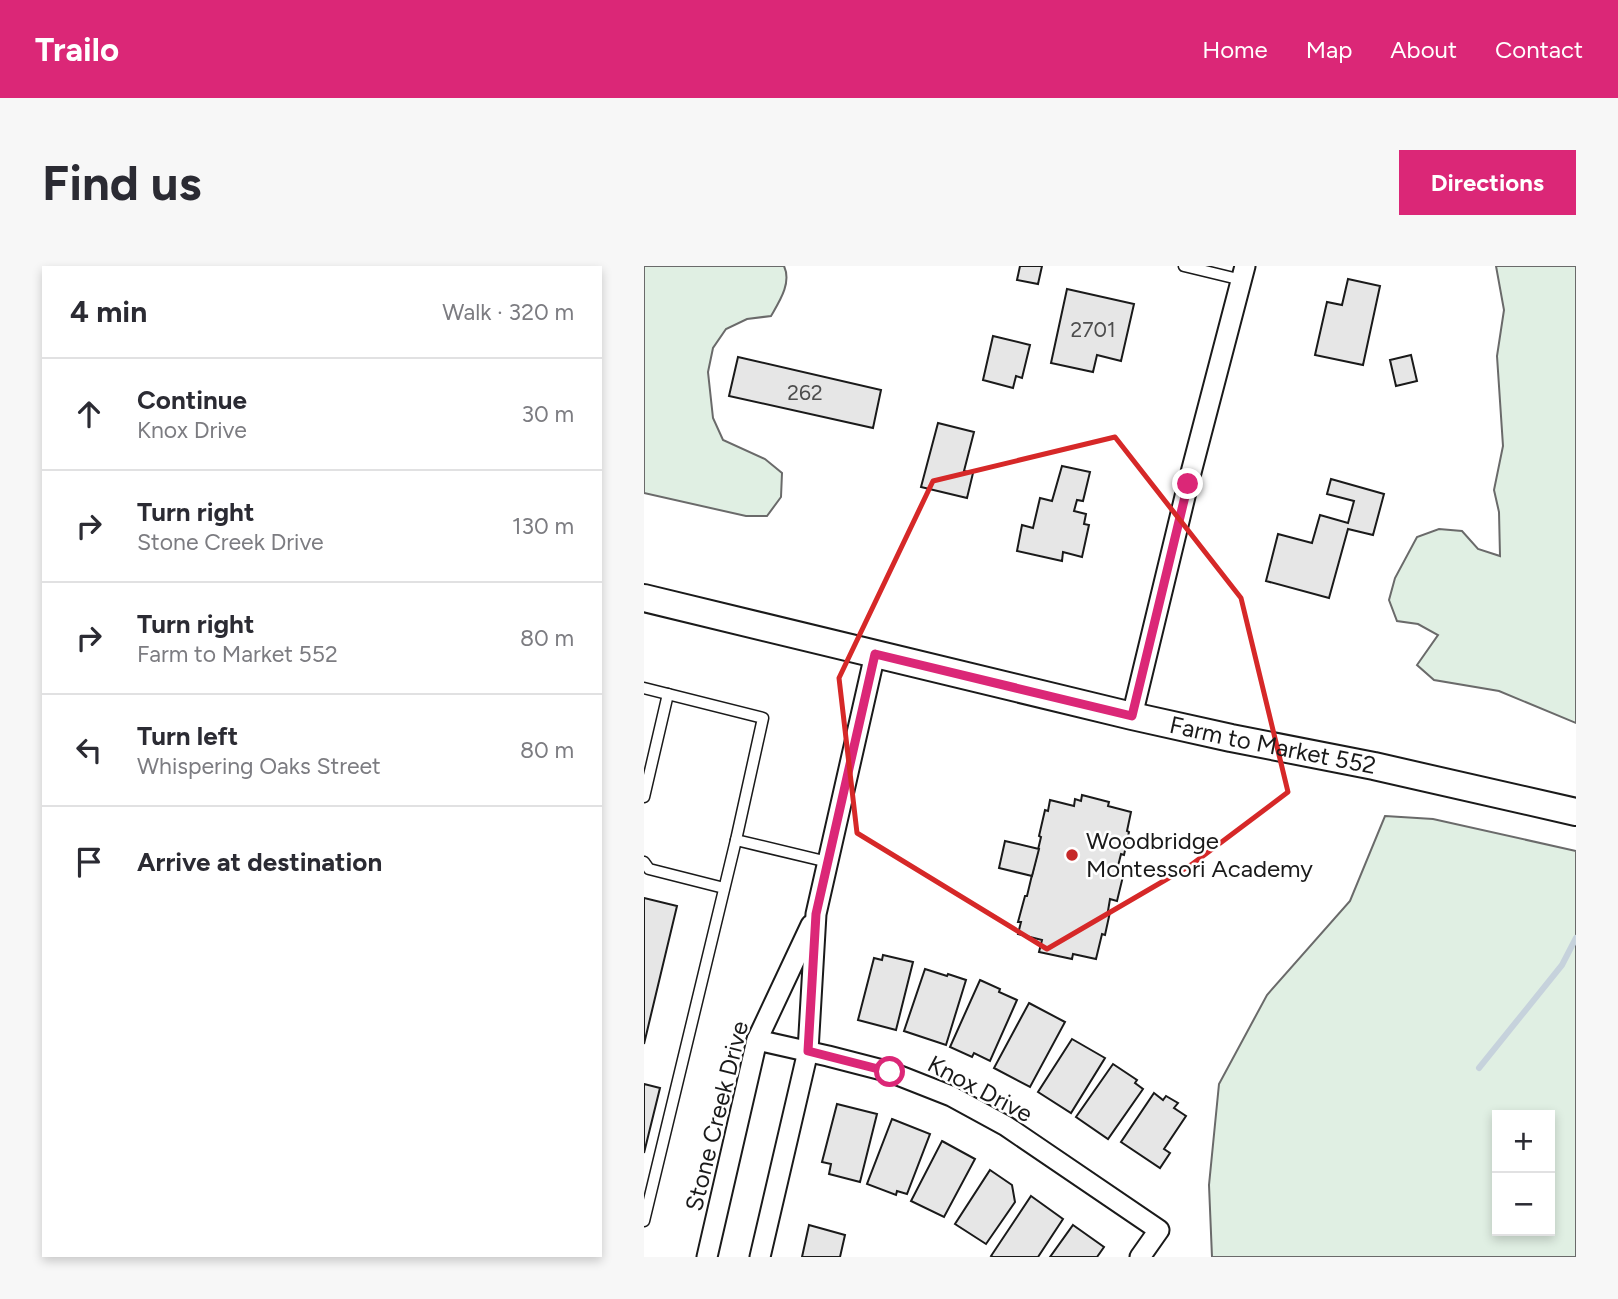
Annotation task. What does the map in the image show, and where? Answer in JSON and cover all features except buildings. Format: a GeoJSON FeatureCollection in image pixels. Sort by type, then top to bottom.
{"type":"FeatureCollection","features":[{"type":"Feature","properties":{"kind":"main road","name":"Farm to Market 552"},"geometry":{"type":"LineString","coordinates":[[644,598],[1132,716],[1374,766],[1576,812]]}},
{"type":"Feature","properties":{"kind":"street"},"geometry":{"type":"LineString","coordinates":[[1132,716],[1243,273]]}},
{"type":"Feature","properties":{"kind":"street","name":"Stone Creek Drive"},"geometry":{"type":"LineString","coordinates":[[760,1257],[808,1051],[816,914],[875,654]]}},
{"type":"Feature","properties":{"kind":"street","name":"Stone Creek Drive"},"geometry":{"type":"LineString","coordinates":[[707,1257],[757,1040],[816,914]]}},
{"type":"Feature","properties":{"kind":"street","name":"Knox Drive"},"geometry":{"type":"LineString","coordinates":[[757,1040],[890,1072],[951,1096],[1006,1126],[1159,1230],[1140,1257]]}},
{"type":"Feature","properties":{"kind":"lane"},"geometry":{"type":"LineString","coordinates":[[1184,266],[1243,273]]}},
{"type":"Feature","properties":{"kind":"lane"},"geometry":{"type":"LineString","coordinates":[[644,688],[764,718],[644,1221]]}},
{"type":"Feature","properties":{"kind":"lane"},"geometry":{"type":"LineString","coordinates":[[644,797],[668,694]]}},
{"type":"Feature","properties":{"kind":"lane"},"geometry":{"type":"LineString","coordinates":[[736,839],[828,862]]}},
{"type":"Feature","properties":{"kind":"lane"},"geometry":{"type":"LineString","coordinates":[[644,862],[649,869],[724,888]]}},
{"type":"Feature","properties":{"kind":"highlighted area"},"geometry":{"type":"Polygon","coordinates":[[[1115,437],[1241,598],[1288,792],[1191,865],[1047,949],[857,833],[839,678],[933,481],[1115,437]]]}},
{"type":"Feature","properties":{"kind":"green space"},"geometry":{"type":"Polygon","coordinates":[[[644,266],[784,266],[786,286],[771,316],[747,319],[726,329],[713,348],[708,372],[713,418],[723,440],[765,459],[782,473],[781,497],[767,516],[746,516],[644,493],[644,266]]]}},
{"type":"Feature","properties":{"kind":"green space"},"geometry":{"type":"Polygon","coordinates":[[[1496,266],[1576,266],[1576,723],[1499,691],[1434,680],[1417,665],[1438,635],[1418,624],[1397,621],[1389,600],[1395,578],[1417,537],[1439,529],[1462,531],[1478,549],[1500,556],[1499,512],[1494,490],[1503,446],[1497,356],[1504,310],[1496,266]]]}},
{"type":"Feature","properties":{"kind":"green space"},"geometry":{"type":"Polygon","coordinates":[[[1385,816],[1433,819],[1576,851],[1576,1257],[1212,1257],[1209,1185],[1219,1084],[1267,995],[1350,901],[1385,816]]]}},
{"type":"Feature","properties":{"kind":"waterway"},"geometry":{"type":"LineString","coordinates":[[1479,1068],[1562,965],[1576,938]]}},
{"type":"Feature","properties":{"kind":"place","name":"Woodbridge Montessori Academy"},"geometry":{"type":"Point","coordinates":[1072,855]}},
{"type":"Feature","properties":{"kind":"route"},"geometry":{"type":"LineString","coordinates":[[890,1072],[808,1051],[816,914],[875,654],[1132,716],[1188,484]]}}]}
